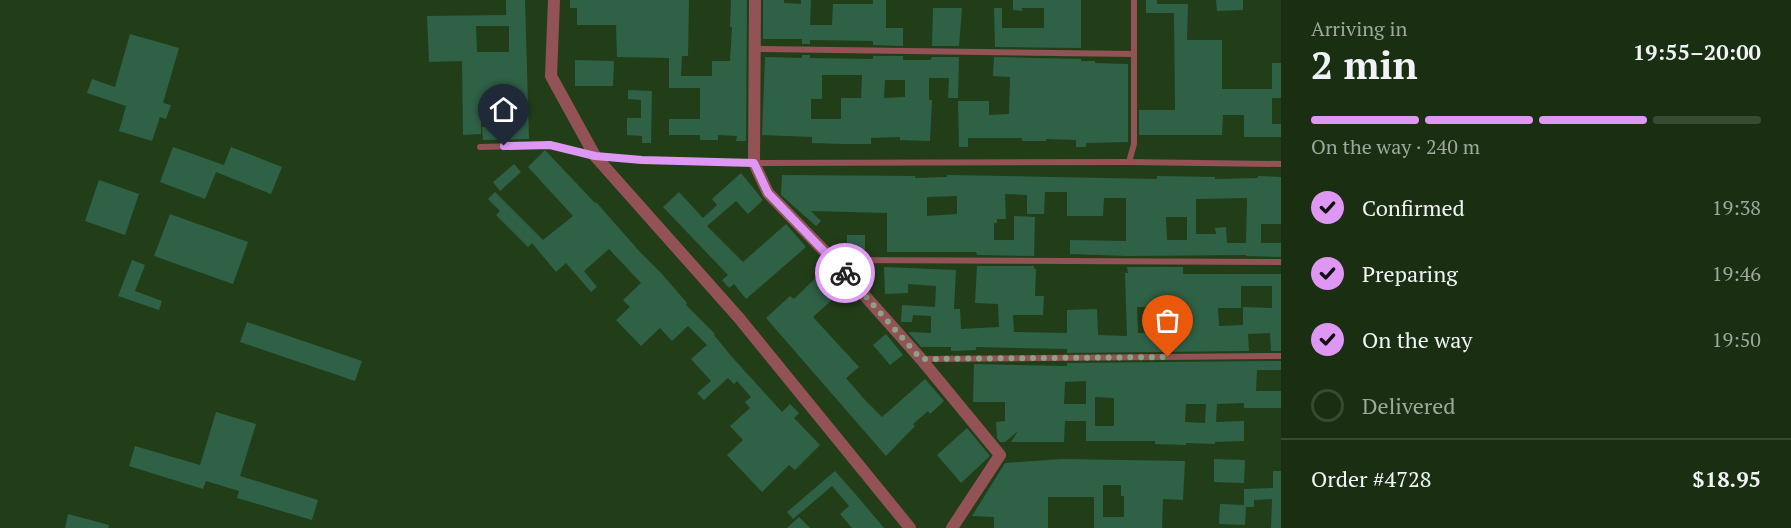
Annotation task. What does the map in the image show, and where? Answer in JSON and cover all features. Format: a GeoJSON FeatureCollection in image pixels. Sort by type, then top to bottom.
{"type":"FeatureCollection","features":[{"type":"Feature","properties":{"kind":"street"},"geometry":{"type":"LineString","coordinates":[[554,0],[551,76],[595,156],[739,318],[910,528]]}},
{"type":"Feature","properties":{"kind":"street"},"geometry":{"type":"LineString","coordinates":[[755,0],[754,163],[768,193],[833,260],[921,359],[1000,455],[952,528]]}},
{"type":"Feature","properties":{"kind":"lane"},"geometry":{"type":"LineString","coordinates":[[1129,162],[1134,144],[1134,0]]}},
{"type":"Feature","properties":{"kind":"lane"},"geometry":{"type":"LineString","coordinates":[[755,49],[1134,54]]}},
{"type":"Feature","properties":{"kind":"lane"},"geometry":{"type":"LineString","coordinates":[[480,147],[550,145],[595,156],[642,160],[754,163],[1281,164]]}},
{"type":"Feature","properties":{"kind":"lane"},"geometry":{"type":"LineString","coordinates":[[833,260],[1281,262]]}},
{"type":"Feature","properties":{"kind":"lane"},"geometry":{"type":"LineString","coordinates":[[921,359],[1281,356]]}},
{"type":"Feature","properties":{"kind":"building"},"geometry":{"type":"Polygon","coordinates":[[[506,0],[525,0],[529,139],[483,140],[482,127],[501,126],[501,97],[481,97],[481,134],[463,135],[462,61],[429,62],[427,16],[506,15],[506,0]],[[476,26],[477,52],[509,52],[509,26],[476,26]]]}},
{"type":"Feature","properties":{"kind":"building"},"geometry":{"type":"Polygon","coordinates":[[[570,0],[689,0],[688,56],[682,56],[681,76],[712,76],[712,61],[730,61],[731,0],[747,0],[746,141],[736,141],[737,136],[718,135],[718,140],[700,140],[700,135],[669,135],[669,119],[700,119],[700,88],[669,88],[669,58],[617,57],[616,25],[577,25],[577,8],[570,8],[570,0]]]}},
{"type":"Feature","properties":{"kind":"building"},"geometry":{"type":"Polygon","coordinates":[[[763,0],[784,0],[784,3],[801,4],[801,0],[811,0],[810,25],[832,25],[833,4],[873,4],[873,0],[886,0],[886,28],[903,28],[903,46],[873,45],[873,41],[810,40],[810,44],[802,44],[802,39],[763,39],[763,0]]]}},
{"type":"Feature","properties":{"kind":"building"},"geometry":{"type":"Polygon","coordinates":[[[1013,0],[1081,0],[1081,48],[995,47],[994,8],[1002,8],[1002,28],[1044,28],[1044,8],[1013,10],[1013,0]]]}},
{"type":"Feature","properties":{"kind":"building"},"geometry":{"type":"Polygon","coordinates":[[[1146,0],[1157,0],[1157,4],[1188,4],[1187,40],[1222,40],[1222,89],[1272,89],[1272,63],[1281,63],[1281,98],[1272,98],[1272,124],[1281,124],[1281,137],[1244,137],[1244,115],[1223,115],[1222,135],[1139,135],[1139,110],[1175,110],[1174,13],[1146,13],[1146,0]]]}},
{"type":"Feature","properties":{"kind":"building"},"geometry":{"type":"Polygon","coordinates":[[[1216,0],[1243,0],[1243,10],[1217,11],[1216,0]]]}},
{"type":"Feature","properties":{"kind":"building"},"geometry":{"type":"Polygon","coordinates":[[[933,8],[962,8],[959,46],[932,46],[933,8]]]}},
{"type":"Feature","properties":{"kind":"building"},"geometry":{"type":"Polygon","coordinates":[[[130,34],[179,48],[163,103],[171,105],[166,119],[160,117],[152,141],[119,131],[126,106],[87,93],[92,79],[115,87],[130,34]]]}},
{"type":"Feature","properties":{"kind":"building"},"geometry":{"type":"Polygon","coordinates":[[[802,55],[810,55],[810,58],[873,59],[873,56],[903,56],[903,60],[959,57],[958,98],[948,98],[949,78],[929,78],[929,100],[932,100],[930,141],[900,140],[900,137],[871,138],[871,144],[812,143],[812,137],[762,135],[765,57],[802,58],[802,55]],[[822,75],[822,99],[811,99],[811,119],[841,119],[841,98],[861,98],[862,75],[822,75]],[[885,80],[884,98],[905,97],[905,80],[885,80]]]}},
{"type":"Feature","properties":{"kind":"building"},"geometry":{"type":"Polygon","coordinates":[[[994,57],[1081,59],[1081,61],[1095,61],[1095,63],[1128,64],[1128,142],[1086,143],[1086,147],[1076,147],[1076,140],[1022,141],[1022,138],[968,138],[968,147],[959,147],[958,101],[989,101],[989,115],[1009,114],[1010,77],[993,76],[994,57]]]}},
{"type":"Feature","properties":{"kind":"building"},"geometry":{"type":"Polygon","coordinates":[[[575,60],[614,61],[613,86],[575,86],[575,60]]]}},
{"type":"Feature","properties":{"kind":"building"},"geometry":{"type":"Polygon","coordinates":[[[628,90],[652,91],[651,143],[642,143],[642,136],[627,135],[627,118],[641,118],[641,100],[628,99],[628,90]]]}},
{"type":"Feature","properties":{"kind":"building"},"geometry":{"type":"Polygon","coordinates":[[[173,147],[224,165],[231,147],[282,167],[271,194],[216,172],[205,199],[160,182],[173,147]]]}},
{"type":"Feature","properties":{"kind":"building"},"geometry":{"type":"Polygon","coordinates":[[[545,150],[662,274],[687,303],[686,305],[715,334],[732,357],[782,412],[790,404],[799,413],[794,418],[820,445],[795,470],[789,465],[762,492],[727,455],[743,440],[730,426],[750,408],[745,402],[751,397],[737,381],[734,384],[728,378],[704,400],[697,393],[711,381],[691,359],[707,345],[688,326],[672,341],[660,328],[641,346],[616,320],[630,307],[623,300],[641,283],[609,249],[584,271],[597,287],[591,292],[566,263],[556,272],[532,243],[528,247],[496,215],[500,211],[488,199],[495,192],[543,240],[573,216],[528,167],[545,150]]]}},
{"type":"Feature","properties":{"kind":"building"},"geometry":{"type":"Polygon","coordinates":[[[514,164],[521,172],[500,191],[493,182],[514,164]]]}},
{"type":"Feature","properties":{"kind":"building"},"geometry":{"type":"Polygon","coordinates":[[[741,173],[763,200],[748,214],[736,201],[707,226],[743,262],[786,224],[806,247],[746,299],[734,284],[729,288],[722,280],[728,275],[663,207],[679,192],[703,218],[717,205],[712,199],[741,173]]]}},
{"type":"Feature","properties":{"kind":"building"},"geometry":{"type":"Polygon","coordinates":[[[782,175],[1157,179],[1157,176],[1215,177],[1215,179],[1281,177],[1281,224],[1261,224],[1261,243],[1281,243],[1281,257],[1070,254],[1070,240],[1126,241],[1126,198],[1104,198],[1103,216],[1067,216],[1067,192],[1045,192],[1044,214],[1027,214],[1027,195],[1005,194],[1006,219],[997,219],[997,223],[994,223],[994,240],[1014,240],[1014,216],[1035,217],[1034,256],[977,255],[976,252],[887,252],[887,213],[811,211],[821,221],[816,226],[781,195],[782,175]],[[957,196],[927,197],[927,216],[957,214],[957,196]],[[1247,198],[1196,199],[1196,234],[1216,234],[1215,228],[1226,227],[1227,243],[1246,243],[1247,198]],[[1166,217],[1167,240],[1187,240],[1187,217],[1166,217]]]}},
{"type":"Feature","properties":{"kind":"building"},"geometry":{"type":"Polygon","coordinates":[[[99,180],[139,194],[125,235],[85,221],[99,180]]]}},
{"type":"Feature","properties":{"kind":"building"},"geometry":{"type":"Polygon","coordinates":[[[170,214],[248,242],[233,284],[154,256],[170,214]]]}},
{"type":"Feature","properties":{"kind":"building"},"geometry":{"type":"Polygon","coordinates":[[[847,235],[865,235],[865,250],[847,250],[847,235]]]}},
{"type":"Feature","properties":{"kind":"building"},"geometry":{"type":"Polygon","coordinates":[[[132,260],[145,265],[135,291],[162,301],[159,310],[118,296],[132,260]]]}},
{"type":"Feature","properties":{"kind":"building"},"geometry":{"type":"Polygon","coordinates":[[[977,266],[1034,266],[1036,269],[1035,296],[1044,296],[1043,315],[1013,315],[1014,332],[1067,333],[1067,310],[1097,309],[1098,335],[1127,336],[1125,273],[1128,273],[1127,267],[1183,267],[1183,274],[1281,274],[1281,351],[1271,351],[1270,333],[1248,334],[1249,351],[1067,353],[1067,349],[976,347],[976,350],[951,351],[951,347],[921,347],[908,332],[931,333],[931,316],[913,315],[912,322],[901,322],[902,305],[935,307],[936,286],[908,284],[908,293],[885,294],[884,267],[956,270],[954,309],[960,309],[961,329],[999,327],[998,304],[975,303],[977,266]],[[1241,286],[1241,308],[1218,308],[1219,326],[1243,325],[1243,307],[1272,308],[1272,286],[1241,286]],[[1137,307],[1138,333],[1157,333],[1156,307],[1137,307]]]}},
{"type":"Feature","properties":{"kind":"building"},"geometry":{"type":"Polygon","coordinates":[[[825,269],[844,289],[813,317],[859,367],[846,378],[864,399],[882,417],[925,379],[944,401],[930,414],[928,411],[913,424],[915,426],[886,456],[766,318],[790,296],[794,299],[825,269]]]}},
{"type":"Feature","properties":{"kind":"building"},"geometry":{"type":"Polygon","coordinates":[[[247,322],[362,361],[355,381],[240,342],[247,322]]]}},
{"type":"Feature","properties":{"kind":"building"},"geometry":{"type":"Polygon","coordinates":[[[886,334],[903,355],[890,365],[873,345],[886,334]]]}},
{"type":"Feature","properties":{"kind":"building"},"geometry":{"type":"Polygon","coordinates":[[[1281,361],[1281,370],[1257,370],[1256,391],[1281,391],[1281,408],[1244,408],[1244,403],[1217,404],[1216,422],[1244,421],[1244,441],[1215,442],[1215,444],[1186,443],[1186,445],[1155,444],[1155,441],[1086,441],[1086,421],[1065,421],[1064,442],[1011,442],[1018,431],[1005,442],[1000,442],[997,438],[996,422],[1005,421],[1005,402],[973,402],[974,364],[1067,366],[1067,363],[1281,361]],[[1086,381],[1065,382],[1064,404],[1086,404],[1086,381]],[[1095,397],[1095,426],[1114,426],[1114,398],[1095,397]],[[1186,404],[1185,422],[1205,423],[1206,404],[1186,404]]]}},
{"type":"Feature","properties":{"kind":"building"},"geometry":{"type":"Polygon","coordinates":[[[216,412],[256,424],[240,476],[318,500],[312,520],[237,498],[239,491],[206,481],[203,489],[129,466],[135,446],[200,465],[216,412]]]}},
{"type":"Feature","properties":{"kind":"building"},"geometry":{"type":"Polygon","coordinates":[[[967,428],[990,456],[961,483],[937,455],[967,428]]]}},
{"type":"Feature","properties":{"kind":"building"},"geometry":{"type":"Polygon","coordinates":[[[1062,459],[1185,461],[1183,500],[1163,499],[1162,528],[1094,528],[1094,497],[1048,497],[1048,528],[994,528],[994,517],[972,516],[1005,463],[1062,459]],[[1103,485],[1103,517],[1124,517],[1124,496],[1121,496],[1121,485],[1103,485]]]}},
{"type":"Feature","properties":{"kind":"building"},"geometry":{"type":"Polygon","coordinates":[[[1214,459],[1245,460],[1244,483],[1214,482],[1214,459]]]}},
{"type":"Feature","properties":{"kind":"building"},"geometry":{"type":"Polygon","coordinates":[[[835,471],[884,528],[852,528],[840,514],[849,506],[832,486],[793,519],[787,512],[835,471]]]}},
{"type":"Feature","properties":{"kind":"building"},"geometry":{"type":"Polygon","coordinates":[[[1273,471],[1281,471],[1281,528],[1271,528],[1272,499],[1254,500],[1254,507],[1246,507],[1245,525],[1219,524],[1220,504],[1244,505],[1244,489],[1273,488],[1273,471]]]}},
{"type":"Feature","properties":{"kind":"building"},"geometry":{"type":"Polygon","coordinates":[[[68,514],[109,525],[108,528],[65,528],[68,514]]]}},
{"type":"Feature","properties":{"kind":"building"},"geometry":{"type":"Polygon","coordinates":[[[799,517],[810,528],[787,528],[799,517]]]}},
{"type":"Feature","properties":{"kind":"way so far"},"geometry":{"type":"LineString","coordinates":[[845,273],[921,359],[1168,357]]}},
{"type":"Feature","properties":{"kind":"route"},"geometry":{"type":"LineString","coordinates":[[504,146],[550,145],[595,156],[642,160],[754,163],[768,193],[845,273]]}}]}
